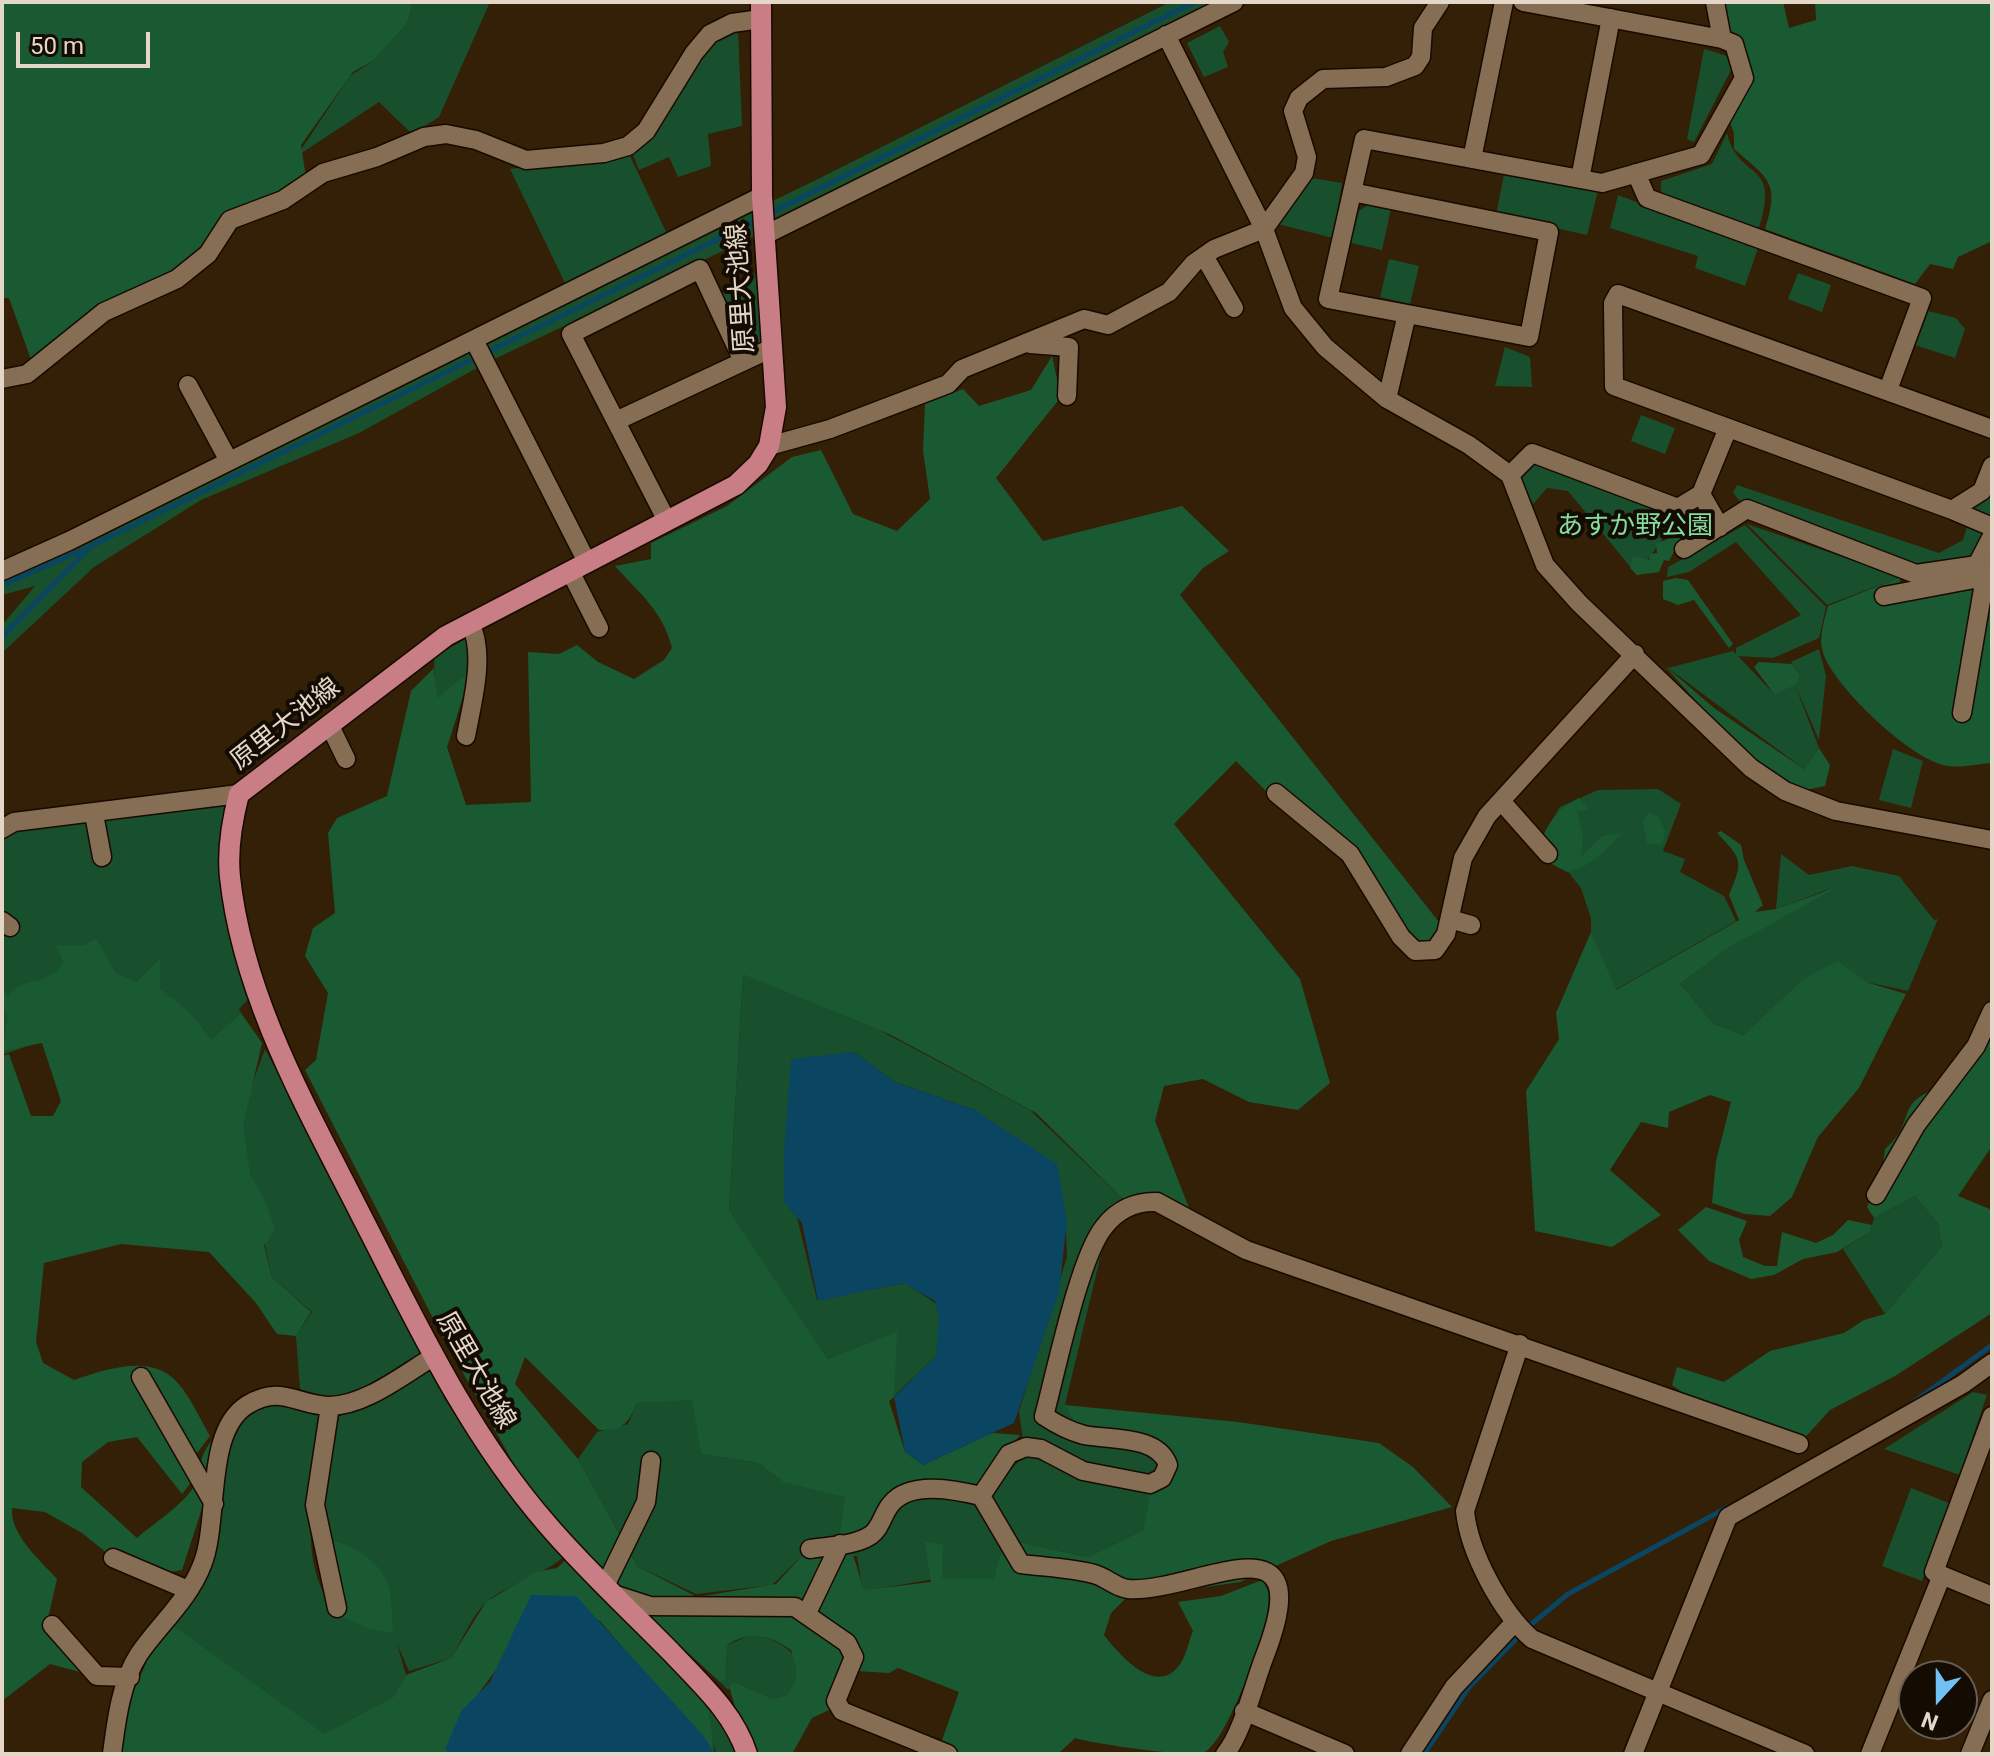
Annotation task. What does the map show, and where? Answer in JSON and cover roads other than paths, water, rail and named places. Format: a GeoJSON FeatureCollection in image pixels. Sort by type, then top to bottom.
{"type":"FeatureCollection","features":[{"type":"Feature","properties":{"kind":"main road","name":"原里大池線"},"geometry":{"type":"LineString","coordinates":[[747,1754],[734,1723],[548,1525],[512,1482],[433,1357],[277,1042],[247,959],[230,877],[231,824],[239,794],[446,636],[736,485],[758,464],[769,446],[776,407],[762,198],[761,11]]}},
{"type":"Feature","properties":{"kind":"street"},"geometry":{"type":"LineString","coordinates":[[764,231],[1234,2]]}},
{"type":"Feature","properties":{"kind":"street"},"geometry":{"type":"LineString","coordinates":[[769,446],[830,429],[948,384],[962,369],[1084,319],[1108,325],[1169,292],[1204,256],[1264,229],[1304,173],[1307,157],[1293,111],[1299,98],[1323,79],[1386,77],[1415,66],[1421,57],[1423,28],[1440,2]]}},
{"type":"Feature","properties":{"kind":"street"},"geometry":{"type":"LineString","coordinates":[[1472,159],[1504,2]]}},
{"type":"Feature","properties":{"kind":"street"},"geometry":{"type":"LineString","coordinates":[[1352,192],[1549,232],[1529,337],[1328,299],[1352,192],[1364,139],[1602,183],[1701,155],[1744,78],[1734,44],[1722,39],[1523,2]]}},
{"type":"Feature","properties":{"kind":"street"},"geometry":{"type":"LineString","coordinates":[[1715,2],[1722,39]]}},
{"type":"Feature","properties":{"kind":"street"},"geometry":{"type":"LineString","coordinates":[[2,379],[27,374],[104,312],[177,279],[208,254],[230,220],[283,200],[323,173],[377,157],[424,137],[446,134],[476,140],[526,160],[604,153],[628,146],[646,131],[694,53],[710,34],[761,11]]}},
{"type":"Feature","properties":{"kind":"street"},"geometry":{"type":"LineString","coordinates":[[1580,179],[1611,18]]}},
{"type":"Feature","properties":{"kind":"street"},"geometry":{"type":"LineString","coordinates":[[1166,35],[1264,229],[1293,308],[1325,347],[1387,399],[1469,445],[1510,475],[1545,565],[1751,768],[1785,791],[1836,811],[1992,840]]}},
{"type":"Feature","properties":{"kind":"street"},"geometry":{"type":"LineString","coordinates":[[1636,173],[1647,198],[1922,298],[1888,390]]}},
{"type":"Feature","properties":{"kind":"street"},"geometry":{"type":"LineString","coordinates":[[2,571],[762,198]]}},
{"type":"Feature","properties":{"kind":"street"},"geometry":{"type":"LineString","coordinates":[[1204,256],[1234,308]]}},
{"type":"Feature","properties":{"kind":"street"},"geometry":{"type":"LineString","coordinates":[[667,521],[571,334],[700,269],[743,361]]}},
{"type":"Feature","properties":{"kind":"street"},"geometry":{"type":"LineString","coordinates":[[1992,429],[1618,294],[1613,303],[1614,386],[1992,527]]}},
{"type":"Feature","properties":{"kind":"street"},"geometry":{"type":"LineString","coordinates":[[1387,399],[1407,314]]}},
{"type":"Feature","properties":{"kind":"street"},"geometry":{"type":"LineString","coordinates":[[474,341],[578,567],[599,628]]}},
{"type":"Feature","properties":{"kind":"street"},"geometry":{"type":"LineString","coordinates":[[1025,343],[1069,347],[1067,396]]}},
{"type":"Feature","properties":{"kind":"street"},"geometry":{"type":"LineString","coordinates":[[616,421],[772,348]]}},
{"type":"Feature","properties":{"kind":"street"},"geometry":{"type":"LineString","coordinates":[[188,385],[229,461]]}},
{"type":"Feature","properties":{"kind":"street"},"geometry":{"type":"LineString","coordinates":[[1510,475],[1532,453],[1678,508],[1701,494],[1728,428]]}},
{"type":"Feature","properties":{"kind":"street"},"geometry":{"type":"LineString","coordinates":[[1952,510],[1982,491],[1992,466]]}},
{"type":"Feature","properties":{"kind":"street"},"geometry":{"type":"LineString","coordinates":[[1701,494],[1720,527]]}},
{"type":"Feature","properties":{"kind":"street"},"geometry":{"type":"LineString","coordinates":[[1684,549],[1747,509],[1916,574],[1977,565],[1992,536]]}},
{"type":"Feature","properties":{"kind":"street"},"geometry":{"type":"LineString","coordinates":[[1884,596],[1989,570],[1962,713]]}},
{"type":"Feature","properties":{"kind":"street"},"geometry":{"type":"LineString","coordinates":[[466,736],[475,689],[476,633],[470,623]]}},
{"type":"Feature","properties":{"kind":"street"},"geometry":{"type":"LineString","coordinates":[[1276,793],[1350,854],[1401,937],[1415,951],[1435,950],[1451,932],[1487,816],[1635,654]]}},
{"type":"Feature","properties":{"kind":"street"},"geometry":{"type":"LineString","coordinates":[[329,724],[346,759]]}},
{"type":"Feature","properties":{"kind":"street"},"geometry":{"type":"LineString","coordinates":[[2,829],[14,822],[239,794]]}},
{"type":"Feature","properties":{"kind":"street"},"geometry":{"type":"LineString","coordinates":[[1501,801],[1548,854]]}},
{"type":"Feature","properties":{"kind":"street"},"geometry":{"type":"LineString","coordinates":[[94,814],[102,857]]}},
{"type":"Feature","properties":{"kind":"street"},"geometry":{"type":"LineString","coordinates":[[1451,932],[1471,925]]}},
{"type":"Feature","properties":{"kind":"street"},"geometry":{"type":"LineString","coordinates":[[1876,1195],[1916,1125],[1976,1046],[1992,1011]]}},
{"type":"Feature","properties":{"kind":"street"},"geometry":{"type":"LineString","coordinates":[[981,1496],[1009,1454],[1026,1447],[1041,1449],[1083,1471],[1150,1484],[1162,1478],[1168,1465],[1160,1452],[1136,1442],[1081,1434],[1044,1416],[1088,1257],[1102,1228],[1121,1210],[1145,1202],[1166,1207],[1190,1223],[1246,1250],[1799,1444]]}},
{"type":"Feature","properties":{"kind":"street"},"geometry":{"type":"LineString","coordinates":[[1520,1344],[1465,1511],[1467,1536],[1514,1623],[1532,1639],[1805,1754]]}},
{"type":"Feature","properties":{"kind":"street"},"geometry":{"type":"LineString","coordinates":[[112,1754],[116,1719],[136,1658],[188,1590],[203,1564],[220,1449],[230,1423],[244,1407],[266,1394],[330,1406],[364,1396],[433,1357]]}},
{"type":"Feature","properties":{"kind":"street"},"geometry":{"type":"LineString","coordinates":[[1633,1754],[1728,1517],[1987,1373]]}},
{"type":"Feature","properties":{"kind":"street"},"geometry":{"type":"LineString","coordinates":[[141,1377],[214,1504]]}},
{"type":"Feature","properties":{"kind":"street"},"geometry":{"type":"LineString","coordinates":[[330,1406],[315,1505],[337,1608]]}},
{"type":"Feature","properties":{"kind":"street"},"geometry":{"type":"LineString","coordinates":[[1992,1416],[1934,1572],[1992,1596]]}},
{"type":"Feature","properties":{"kind":"street"},"geometry":{"type":"LineString","coordinates":[[651,1461],[646,1502],[611,1590],[650,1606],[795,1607],[847,1643],[854,1657],[836,1701],[842,1711],[948,1754]]}},
{"type":"Feature","properties":{"kind":"street"},"geometry":{"type":"LineString","coordinates":[[810,1549],[873,1535],[889,1506],[903,1493],[929,1490],[981,1496]]}},
{"type":"Feature","properties":{"kind":"street"},"geometry":{"type":"LineString","coordinates":[[981,1496],[1021,1564],[1096,1575],[1126,1590],[1182,1582],[1235,1567],[1254,1567],[1273,1578],[1281,1598],[1278,1624],[1225,1754]]}},
{"type":"Feature","properties":{"kind":"street"},"geometry":{"type":"LineString","coordinates":[[806,1615],[840,1544]]}},
{"type":"Feature","properties":{"kind":"street"},"geometry":{"type":"LineString","coordinates":[[113,1558],[188,1590]]}},
{"type":"Feature","properties":{"kind":"street"},"geometry":{"type":"LineString","coordinates":[[1870,1754],[1942,1575]]}},
{"type":"Feature","properties":{"kind":"street"},"geometry":{"type":"LineString","coordinates":[[1410,1754],[1454,1687],[1514,1623]]}},
{"type":"Feature","properties":{"kind":"street"},"geometry":{"type":"LineString","coordinates":[[52,1625],[97,1676],[130,1677]]}},
{"type":"Feature","properties":{"kind":"street"},"geometry":{"type":"LineString","coordinates":[[1970,1754],[1992,1700]]}},
{"type":"Feature","properties":{"kind":"street"},"geometry":{"type":"LineString","coordinates":[[1244,1711],[1345,1754]]}},
{"type":"Feature","properties":{"kind":"water"},"geometry":{"type":"Polygon","coordinates":[[[854,1052],[895,1082],[975,1110],[1057,1164],[1067,1221],[1059,1292],[1014,1423],[923,1465],[905,1452],[894,1397],[936,1356],[939,1319],[935,1301],[904,1283],[818,1301],[802,1223],[784,1202],[784,1151],[791,1059],[854,1052]]]}},
{"type":"Feature","properties":{"kind":"water"},"geometry":{"type":"Polygon","coordinates":[[[531,1595],[576,1596],[703,1735],[715,1754],[449,1754],[445,1749],[462,1710],[490,1682],[531,1595]]]}},
{"type":"Feature","properties":{"kind":"waterway"},"geometry":{"type":"LineString","coordinates":[[768,214],[1194,2]]}},
{"type":"Feature","properties":{"kind":"waterway"},"geometry":{"type":"LineString","coordinates":[[2,637],[91,546],[759,219]]}},
{"type":"Feature","properties":{"kind":"waterway"},"geometry":{"type":"LineString","coordinates":[[2,585],[85,549]]}},
{"type":"Feature","properties":{"kind":"waterway"},"geometry":{"type":"LineString","coordinates":[[1911,1404],[1992,1345]]}},
{"type":"Feature","properties":{"kind":"waterway"},"geometry":{"type":"LineString","coordinates":[[1528,1627],[1568,1594],[1728,1507]]}},
{"type":"Feature","properties":{"kind":"waterway"},"geometry":{"type":"LineString","coordinates":[[1424,1754],[1469,1687],[1521,1634]]}},
{"type":"Feature","properties":{"kind":"park label","name":"あすか野公園"},"geometry":{"type":"Point","coordinates":[1635,527]}}]}
